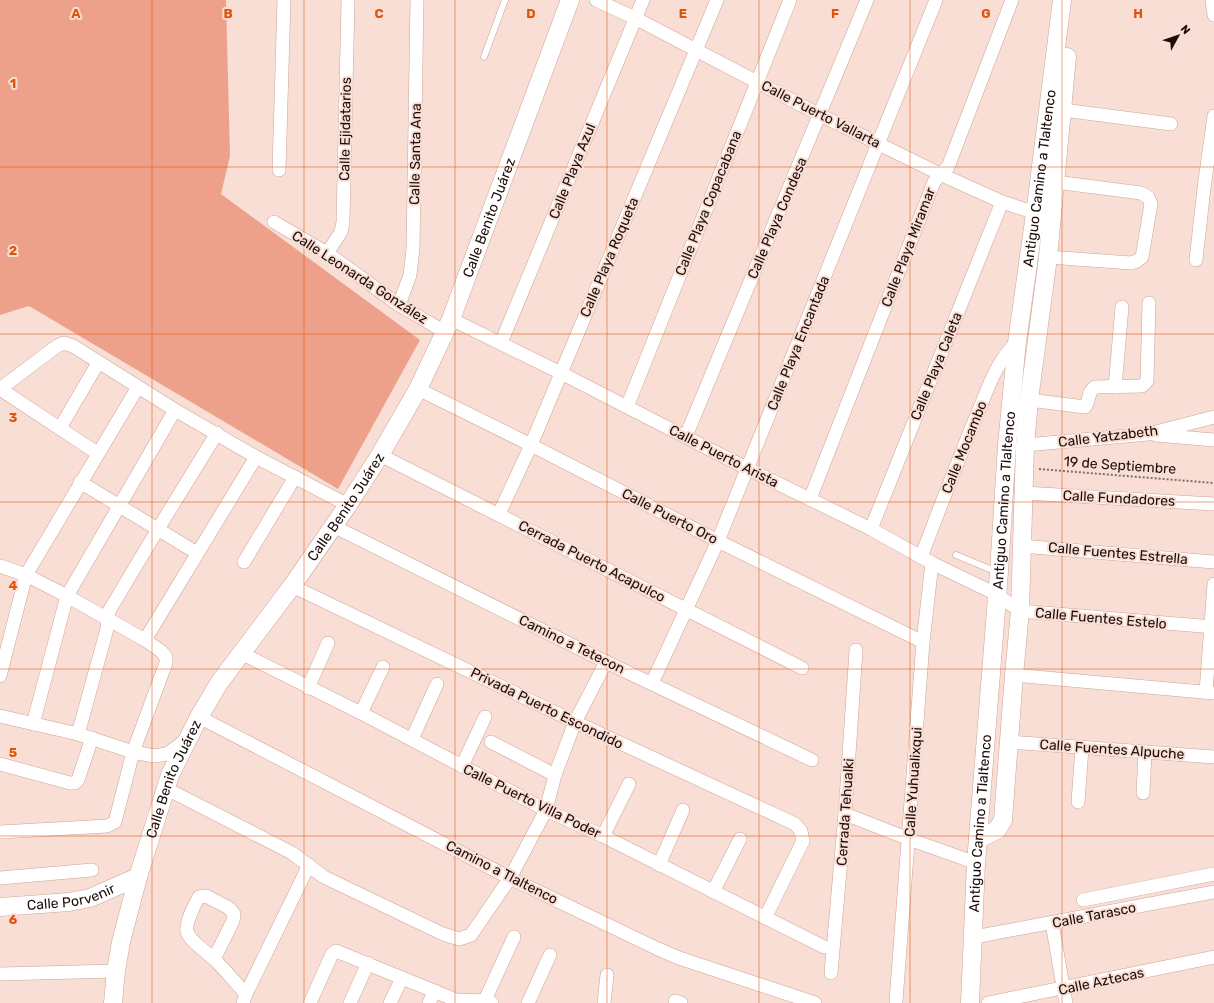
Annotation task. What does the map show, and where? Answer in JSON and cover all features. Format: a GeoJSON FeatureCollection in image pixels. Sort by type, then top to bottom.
{"type":"FeatureCollection","features":[{"type":"Feature","properties":{"kind":"street"},"geometry":{"type":"LineString","coordinates":[[279,170],[284,0]]}},
{"type":"Feature","properties":{"kind":"street","name":"Calle Ejidatarios"},"geometry":{"type":"LineString","coordinates":[[327,253],[341,232],[343,222],[348,0]]}},
{"type":"Feature","properties":{"kind":"street","name":"Calle Santa Ana"},"geometry":{"type":"LineString","coordinates":[[399,306],[410,275],[413,248],[417,0]]}},
{"type":"Feature","properties":{"kind":"street","name":"Calle Benito Juárez"},"geometry":{"type":"LineString","coordinates":[[113,1003],[121,942],[138,877],[165,788],[188,738],[219,683],[292,586],[348,505],[380,455],[418,389],[448,326],[570,0]]}},
{"type":"Feature","properties":{"kind":"street","name":"Calle Puerto Vallarta"},"geometry":{"type":"LineString","coordinates":[[596,0],[635,18],[820,115],[940,174],[1002,202],[1043,216]]}},
{"type":"Feature","properties":{"kind":"street","name":"Calle Playa Azul"},"geometry":{"type":"LineString","coordinates":[[502,343],[643,0]]}},
{"type":"Feature","properties":{"kind":"street","name":"Calle Playa Roqueta"},"geometry":{"type":"LineString","coordinates":[[499,514],[531,445],[717,0]]}},
{"type":"Feature","properties":{"kind":"street","name":"Calle Playa Copacabana"},"geometry":{"type":"LineString","coordinates":[[627,407],[790,0]]}},
{"type":"Feature","properties":{"kind":"street","name":"Calle Playa Condesa"},"geometry":{"type":"LineString","coordinates":[[686,436],[867,0]]}},
{"type":"Feature","properties":{"kind":"street","name":"Calle Playa Encantada"},"geometry":{"type":"LineString","coordinates":[[652,682],[718,541],[748,469],[936,0]]}},
{"type":"Feature","properties":{"kind":"street","name":"Calle Playa Miramar"},"geometry":{"type":"LineString","coordinates":[[810,499],[934,182],[948,167],[1012,0]]}},
{"type":"Feature","properties":{"kind":"street","name":"Antiguo Camino a Tlaltenco"},"geometry":{"type":"LineString","coordinates":[[970,1003],[976,863],[996,594],[999,572],[1007,445],[1017,342],[1043,216],[1058,85],[1062,0]]}},
{"type":"Feature","properties":{"kind":"street"},"geometry":{"type":"LineString","coordinates":[[978,839],[997,830],[1003,820],[1020,611],[1025,445],[1029,400],[1048,257],[1043,216],[1055,182],[1063,110],[1058,85],[1073,0]]}},
{"type":"Feature","properties":{"kind":"street"},"geometry":{"type":"LineString","coordinates":[[1212,0],[1214,14]]}},
{"type":"Feature","properties":{"kind":"street"},"geometry":{"type":"LineString","coordinates":[[1063,110],[1171,124]]}},
{"type":"Feature","properties":{"kind":"street"},"geometry":{"type":"LineString","coordinates":[[1196,260],[1209,189],[1214,116]]}},
{"type":"Feature","properties":{"kind":"street"},"geometry":{"type":"LineString","coordinates":[[1048,257],[1131,263],[1137,261],[1142,257],[1151,204],[1148,197],[1141,193],[1055,182]]}},
{"type":"Feature","properties":{"kind":"street","name":"Calle Playa Caleta"},"geometry":{"type":"LineString","coordinates":[[870,529],[1002,202]]}},
{"type":"Feature","properties":{"kind":"street","name":"Calle Leonarda González"},"geometry":{"type":"LineString","coordinates":[[274,222],[327,253],[399,306],[448,326]]}},
{"type":"Feature","properties":{"kind":"street"},"geometry":{"type":"LineString","coordinates":[[1029,400],[1085,407],[1087,405],[1089,393],[1091,389],[1095,387],[1142,386],[1147,381],[1149,303]]}},
{"type":"Feature","properties":{"kind":"street"},"geometry":{"type":"LineString","coordinates":[[1115,387],[1122,307]]}},
{"type":"Feature","properties":{"kind":"street","name":"Calle Puerto Arista"},"geometry":{"type":"LineString","coordinates":[[448,326],[502,343],[748,469],[870,529],[926,560],[996,594]]}},
{"type":"Feature","properties":{"kind":"street","name":"Calle Mocambo"},"geometry":{"type":"LineString","coordinates":[[926,560],[970,431],[998,364],[1006,352],[1017,342]]}},
{"type":"Feature","properties":{"kind":"street"},"geometry":{"type":"LineString","coordinates":[[97,453],[0,389],[57,346],[64,343],[73,346],[175,410],[256,457],[348,505]]}},
{"type":"Feature","properties":{"kind":"street"},"geometry":{"type":"LineString","coordinates":[[60,428],[98,362]]}},
{"type":"Feature","properties":{"kind":"street"},"geometry":{"type":"LineString","coordinates":[[0,676],[26,575],[138,386]]}},
{"type":"Feature","properties":{"kind":"street","name":"Calle Puerto Oro"},"geometry":{"type":"LineString","coordinates":[[418,389],[718,541],[923,642]]}},
{"type":"Feature","properties":{"kind":"street"},"geometry":{"type":"LineString","coordinates":[[33,724],[68,596],[175,410]]}},
{"type":"Feature","properties":{"kind":"street","name":"Calle Yatzabeth"},"geometry":{"type":"LineString","coordinates":[[1025,445],[1148,434],[1214,417]]}},
{"type":"Feature","properties":{"kind":"street"},"geometry":{"type":"LineString","coordinates":[[78,734],[109,620],[109,611],[217,433]]}},
{"type":"Feature","properties":{"kind":"street"},"geometry":{"type":"LineString","coordinates":[[1148,434],[1214,440]]}},
{"type":"Feature","properties":{"kind":"street","name":"Cerrada Puerto Acapulco"},"geometry":{"type":"LineString","coordinates":[[380,455],[802,668]]}},
{"type":"Feature","properties":{"kind":"street"},"geometry":{"type":"LineString","coordinates":[[145,640],[256,457]]}},
{"type":"Feature","properties":{"kind":"street"},"geometry":{"type":"LineString","coordinates":[[244,562],[295,477]]}},
{"type":"Feature","properties":{"kind":"street"},"geometry":{"type":"LineString","coordinates":[[80,482],[197,552]]}},
{"type":"Feature","properties":{"kind":"street","name":"Calle Fundadores"},"geometry":{"type":"LineString","coordinates":[[1024,493],[1214,504]]}},
{"type":"Feature","properties":{"kind":"street","name":"Camino a Tetecon"},"geometry":{"type":"LineString","coordinates":[[333,526],[606,662],[652,682],[812,760]]}},
{"type":"Feature","properties":{"kind":"street","name":"Calle Fuentes Estrella"},"geometry":{"type":"LineString","coordinates":[[1021,546],[1214,562]]}},
{"type":"Feature","properties":{"kind":"street","name":"Calle Yuhualixqui"},"geometry":{"type":"LineString","coordinates":[[896,1001],[923,642],[926,560]]}},
{"type":"Feature","properties":{"kind":"street"},"geometry":{"type":"LineString","coordinates":[[0,566],[26,575],[68,596],[145,640],[162,651],[166,656],[166,663],[133,752],[115,822],[107,826],[0,832]]}},
{"type":"Feature","properties":{"kind":"street"},"geometry":{"type":"LineString","coordinates":[[1014,675],[1210,692],[1214,584]]}},
{"type":"Feature","properties":{"kind":"street","name":"Privada Puerto Escondido"},"geometry":{"type":"LineString","coordinates":[[292,586],[575,722],[795,824],[801,831],[802,841],[765,918]]}},
{"type":"Feature","properties":{"kind":"street","name":"Calle Fuentes Estelo"},"geometry":{"type":"LineString","coordinates":[[996,594],[1020,611],[1212,627]]}},
{"type":"Feature","properties":{"kind":"street"},"geometry":{"type":"LineString","coordinates":[[308,688],[328,643]]}},
{"type":"Feature","properties":{"kind":"street","name":"Cerrada Tehualki"},"geometry":{"type":"LineString","coordinates":[[831,973],[845,814],[856,650]]}},
{"type":"Feature","properties":{"kind":"street","name":"Calle Puerto Villa Poder"},"geometry":{"type":"LineString","coordinates":[[241,653],[308,688],[362,713],[546,810],[603,836],[824,947]]}},
{"type":"Feature","properties":{"kind":"street"},"geometry":{"type":"LineString","coordinates":[[165,788],[292,853],[324,877],[443,934],[459,939],[471,935],[510,878],[546,810],[555,775],[575,722],[606,662]]}},
{"type":"Feature","properties":{"kind":"street"},"geometry":{"type":"LineString","coordinates":[[362,713],[383,667]]}},
{"type":"Feature","properties":{"kind":"street"},"geometry":{"type":"LineString","coordinates":[[412,739],[437,684]]}},
{"type":"Feature","properties":{"kind":"street"},"geometry":{"type":"LineString","coordinates":[[0,716],[78,734],[133,752],[154,756],[167,754],[188,738]]}},
{"type":"Feature","properties":{"kind":"street","name":"Camino a Tlaltenco"},"geometry":{"type":"LineString","coordinates":[[199,717],[510,878],[679,958],[815,1003]]}},
{"type":"Feature","properties":{"kind":"street"},"geometry":{"type":"LineString","coordinates":[[462,766],[485,717]]}},
{"type":"Feature","properties":{"kind":"street"},"geometry":{"type":"LineString","coordinates":[[0,764],[70,783],[75,783],[78,780],[92,738]]}},
{"type":"Feature","properties":{"kind":"street"},"geometry":{"type":"LineString","coordinates":[[491,742],[555,775]]}},
{"type":"Feature","properties":{"kind":"street","name":"Calle Fuentes Alpuche"},"geometry":{"type":"LineString","coordinates":[[1009,742],[1214,757]]}},
{"type":"Feature","properties":{"kind":"street"},"geometry":{"type":"LineString","coordinates":[[1078,802],[1082,748]]}},
{"type":"Feature","properties":{"kind":"street"},"geometry":{"type":"LineString","coordinates":[[1142,793],[1145,752]]}},
{"type":"Feature","properties":{"kind":"street"},"geometry":{"type":"LineString","coordinates":[[603,836],[629,784]]}},
{"type":"Feature","properties":{"kind":"street"},"geometry":{"type":"LineString","coordinates":[[660,865],[683,810]]}},
{"type":"Feature","properties":{"kind":"street"},"geometry":{"type":"LineString","coordinates":[[845,814],[908,839],[976,863]]}},
{"type":"Feature","properties":{"kind":"street"},"geometry":{"type":"LineString","coordinates":[[713,892],[740,839]]}},
{"type":"Feature","properties":{"kind":"street"},"geometry":{"type":"LineString","coordinates":[[214,959],[233,921],[234,914],[229,908],[206,896],[199,896],[186,931],[191,939],[214,959],[245,999],[310,865]]}},
{"type":"Feature","properties":{"kind":"street"},"geometry":{"type":"LineString","coordinates":[[0,878],[92,870]]}},
{"type":"Feature","properties":{"kind":"street"},"geometry":{"type":"LineString","coordinates":[[1083,900],[1214,874]]}},
{"type":"Feature","properties":{"kind":"street","name":"Calle Porvenir"},"geometry":{"type":"LineString","coordinates":[[0,907],[69,902],[90,898],[138,877]]}},
{"type":"Feature","properties":{"kind":"street","name":"Calle Tarasco"},"geometry":{"type":"LineString","coordinates":[[974,937],[1214,892]]}},
{"type":"Feature","properties":{"kind":"street"},"geometry":{"type":"LineString","coordinates":[[1052,923],[1066,1003]]}},
{"type":"Feature","properties":{"kind":"street"},"geometry":{"type":"LineString","coordinates":[[310,1003],[332,954],[336,951],[456,1000],[488,1002],[514,937]]}},
{"type":"Feature","properties":{"kind":"street"},"geometry":{"type":"LineString","coordinates":[[528,1003],[550,955]]}},
{"type":"Feature","properties":{"kind":"street","name":"Calle Aztecas"},"geometry":{"type":"LineString","coordinates":[[988,1003],[1214,957]]}},
{"type":"Feature","properties":{"kind":"street"},"geometry":{"type":"LineString","coordinates":[[350,1003],[368,963]]}},
{"type":"Feature","properties":{"kind":"street"},"geometry":{"type":"LineString","coordinates":[[0,974],[116,971]]}},
{"type":"Feature","properties":{"kind":"street"},"geometry":{"type":"LineString","coordinates":[[604,1003],[607,975]]}},
{"type":"Feature","properties":{"kind":"street"},"geometry":{"type":"LineString","coordinates":[[390,1003],[402,978]]}},
{"type":"Feature","properties":{"kind":"street"},"geometry":{"type":"LineString","coordinates":[[429,1003],[435,991]]}},
{"type":"Feature","properties":{"kind":"lane"},"geometry":{"type":"LineString","coordinates":[[484,57],[505,0]]}},
{"type":"Feature","properties":{"kind":"lane"},"geometry":{"type":"LineString","coordinates":[[956,555],[999,572]]}},
{"type":"Feature","properties":{"kind":"path","name":"19 de Septiembre"},"geometry":{"type":"LineString","coordinates":[[1024,468],[1214,482]]}},
{"type":"Feature","properties":{"kind":"shaded area"},"geometry":{"type":"Polygon","coordinates":[[[0,0],[226,0],[230,156],[221,194],[420,340],[338,489],[29,306],[0,315],[0,0]]]}}]}
